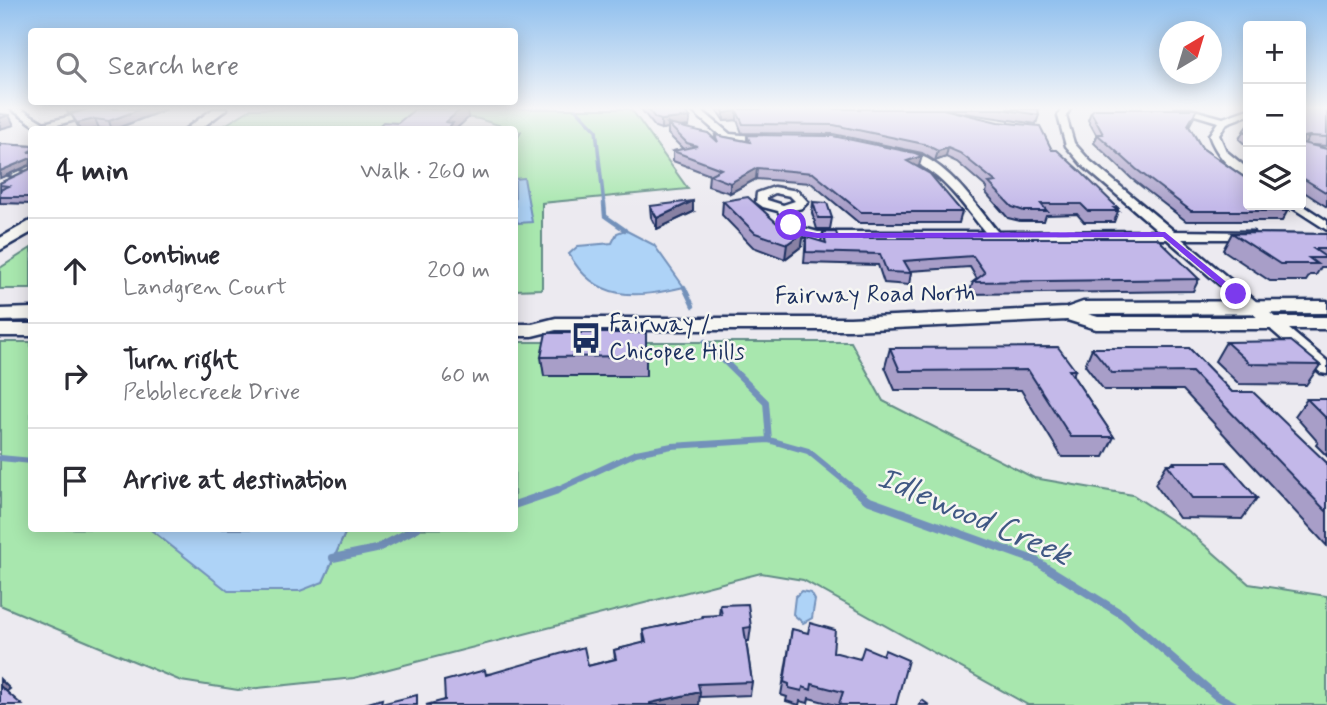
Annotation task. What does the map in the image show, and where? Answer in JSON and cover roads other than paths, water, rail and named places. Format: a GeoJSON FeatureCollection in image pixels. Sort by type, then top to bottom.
{"type":"FeatureCollection","features":[{"type":"Feature","properties":{"kind":"main road"},"geometry":{"type":"LineString","coordinates":[[0,245],[28,228]]}},
{"type":"Feature","properties":{"kind":"main road","name":"Fairway Road North"},"geometry":{"type":"LineString","coordinates":[[518,330],[532,330],[556,324],[862,323],[1069,314],[1096,323],[1264,315],[1327,307]]}},
{"type":"Feature","properties":{"kind":"main road"},"geometry":{"type":"LineString","coordinates":[[0,314],[28,314]]}},
{"type":"Feature","properties":{"kind":"main road","name":"Fairway Road North"},"geometry":{"type":"LineString","coordinates":[[1264,315],[1327,323]]}},
{"type":"Feature","properties":{"kind":"main road","name":"Fairway Road North"},"geometry":{"type":"LineString","coordinates":[[518,317],[533,317],[556,324]]}},
{"type":"Feature","properties":{"kind":"main road"},"geometry":{"type":"LineString","coordinates":[[0,330],[28,330]]}},
{"type":"Feature","properties":{"kind":"street"},"geometry":{"type":"LineString","coordinates":[[1068,142],[1086,163],[1165,234],[1327,369]]}},
{"type":"Feature","properties":{"kind":"street"},"geometry":{"type":"LineString","coordinates":[[1216,142],[1217,147],[1243,170]]}},
{"type":"Feature","properties":{"kind":"street"},"geometry":{"type":"LineString","coordinates":[[897,153],[938,168],[995,236]]}},
{"type":"Feature","properties":{"kind":"street"},"geometry":{"type":"LineString","coordinates":[[0,170],[20,174]]}},
{"type":"Feature","properties":{"kind":"street"},"geometry":{"type":"LineString","coordinates":[[0,185],[28,170]]}},
{"type":"Feature","properties":{"kind":"street"},"geometry":{"type":"LineString","coordinates":[[782,208],[796,230],[817,236],[1258,235]]}},
{"type":"Feature","properties":{"kind":"street"},"geometry":{"type":"LineString","coordinates":[[1302,210],[1327,226]]}},
{"type":"Feature","properties":{"kind":"street"},"geometry":{"type":"LineString","coordinates":[[1313,235],[1327,235]]}},
{"type":"Feature","properties":{"kind":"water"},"geometry":{"type":"Polygon","coordinates":[[[524,178],[532,222],[518,223],[518,179],[524,178]]]}},
{"type":"Feature","properties":{"kind":"water"},"geometry":{"type":"Polygon","coordinates":[[[625,230],[654,245],[684,287],[634,294],[605,289],[580,270],[569,254],[578,246],[612,243],[617,233],[625,230]]]}},
{"type":"Feature","properties":{"kind":"water"},"geometry":{"type":"Polygon","coordinates":[[[154,532],[346,532],[323,582],[300,591],[228,591],[154,532]]]}},
{"type":"Feature","properties":{"kind":"water"},"geometry":{"type":"Polygon","coordinates":[[[801,591],[811,593],[815,600],[812,618],[803,623],[793,614],[795,597],[801,591]]]}},
{"type":"Feature","properties":{"kind":"waterway"},"geometry":{"type":"LineString","coordinates":[[597,142],[604,205]]}},
{"type":"Feature","properties":{"kind":"waterway"},"geometry":{"type":"LineString","coordinates":[[604,203],[605,216],[625,230]]}},
{"type":"Feature","properties":{"kind":"waterway"},"geometry":{"type":"LineString","coordinates":[[684,287],[693,306]]}},
{"type":"Feature","properties":{"kind":"waterway"},"geometry":{"type":"LineString","coordinates":[[705,342],[766,402],[769,440]]}},
{"type":"Feature","properties":{"kind":"waterway","name":"Idlewood Creek"},"geometry":{"type":"LineString","coordinates":[[552,492],[636,453],[672,446],[769,440]]}},
{"type":"Feature","properties":{"kind":"waterway","name":"Idlewood Creek"},"geometry":{"type":"LineString","coordinates":[[769,440],[808,451],[858,492]]}},
{"type":"Feature","properties":{"kind":"waterway","name":"Idlewood Creek"},"geometry":{"type":"LineString","coordinates":[[0,458],[28,461]]}},
{"type":"Feature","properties":{"kind":"waterway","name":"Idlewood Creek"},"geometry":{"type":"LineString","coordinates":[[518,504],[558,490]]}},
{"type":"Feature","properties":{"kind":"waterway","name":"Idlewood Creek"},"geometry":{"type":"LineString","coordinates":[[855,490],[867,500],[1034,560],[1123,615],[1215,695],[1234,705]]}},
{"type":"Feature","properties":{"kind":"waterway","name":"Idlewood Creek"},"geometry":{"type":"LineString","coordinates":[[333,558],[376,549],[409,532]]}},
{"type":"Feature","properties":{"kind":"place","name":"Fairway / Chicopee Hills"},"geometry":{"type":"Point","coordinates":[586,338]}}]}
